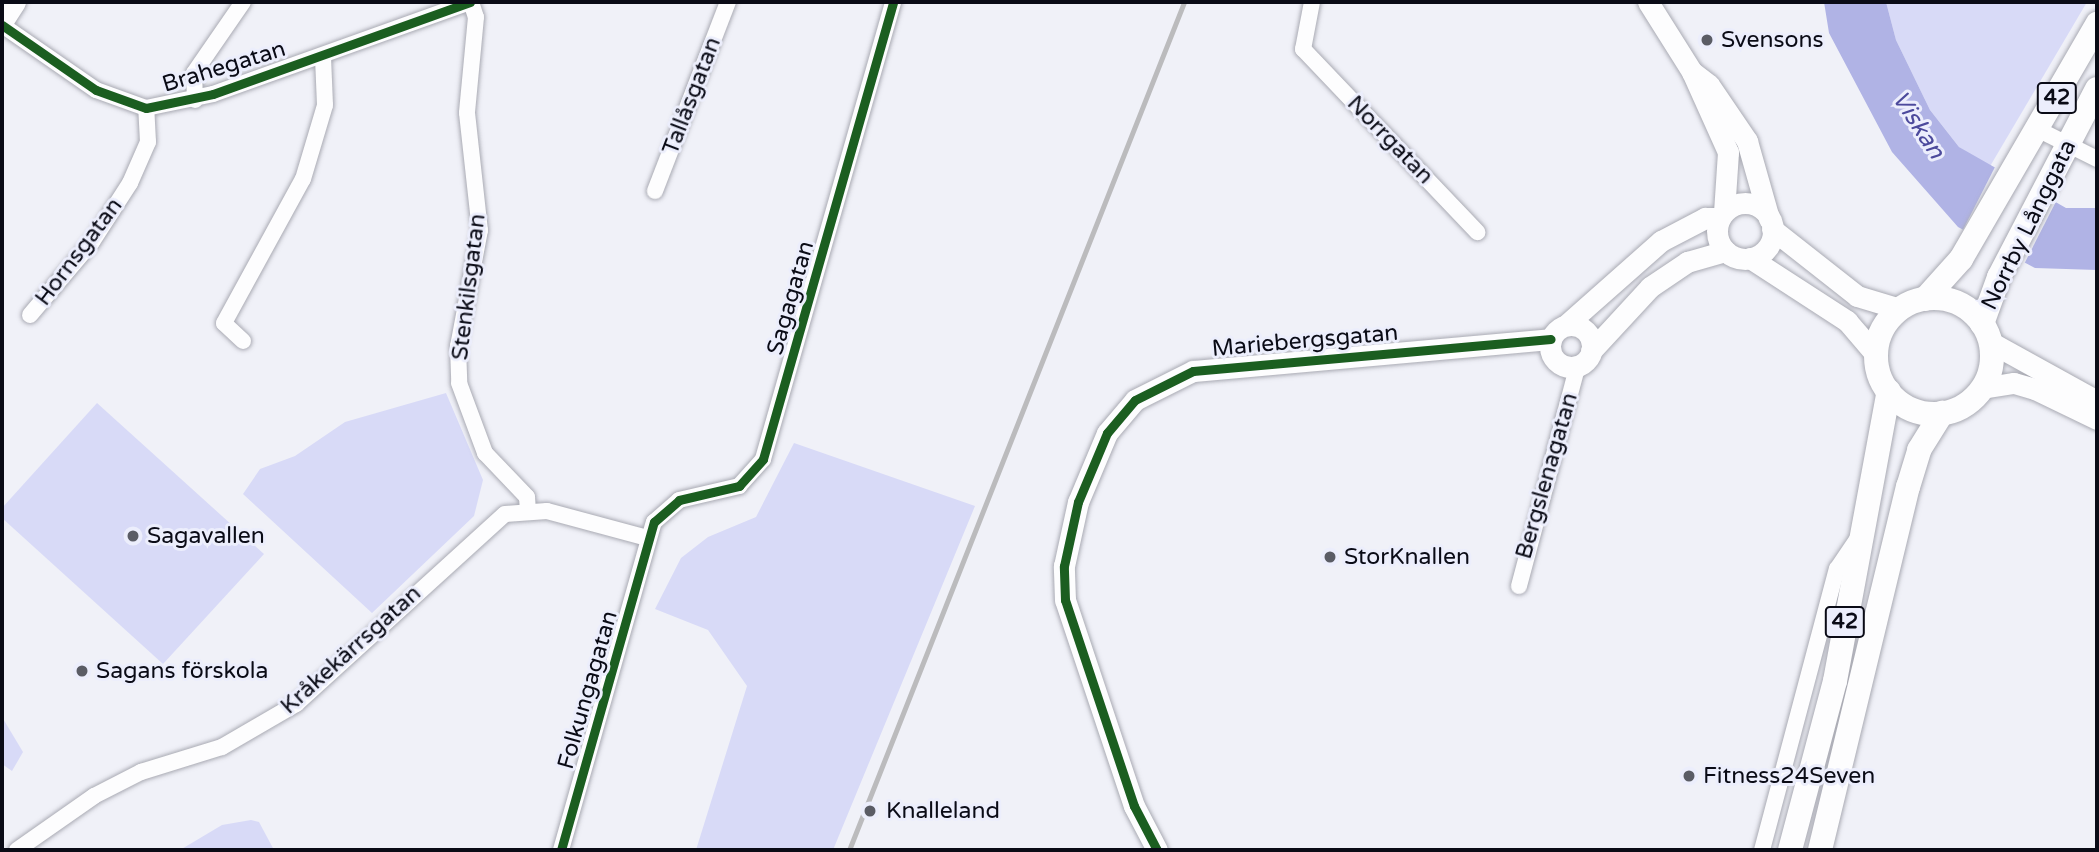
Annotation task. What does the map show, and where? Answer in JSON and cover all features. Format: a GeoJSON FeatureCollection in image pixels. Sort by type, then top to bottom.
{"type":"FeatureCollection","features":[{"type":"Feature","properties":{"kind":"main road","name":"Norrby Långgata"},"geometry":{"type":"LineString","coordinates":[[1925,299],[1961,259],[2012,169],[2039,130],[2097,24]]}},
{"type":"Feature","properties":{"kind":"main road","name":"Norrby Långgata"},"geometry":{"type":"LineString","coordinates":[[1986,333],[1999,277],[2097,89]]}},
{"type":"Feature","properties":{"kind":"main road","name":"42"},"geometry":{"type":"LineString","coordinates":[[1900,309],[1925,299]]}},
{"type":"Feature","properties":{"kind":"main road"},"geometry":{"type":"LineString","coordinates":[[1925,299],[1957,303],[1986,333]]}},
{"type":"Feature","properties":{"kind":"main road"},"geometry":{"type":"LineString","coordinates":[[1900,309],[1883,330],[1877,356],[1889,391],[1913,409],[1942,413],[1968,403],[1982,388]]}},
{"type":"Feature","properties":{"kind":"main road","name":"42"},"geometry":{"type":"LineString","coordinates":[[1982,388],[1991,369],[1986,333]]}},
{"type":"Feature","properties":{"kind":"main road","name":"42"},"geometry":{"type":"LineString","coordinates":[[1790,850],[1832,693],[1858,537],[1889,391]]}},
{"type":"Feature","properties":{"kind":"main road","name":"42"},"geometry":{"type":"LineString","coordinates":[[1819,850],[1908,487],[1919,450],[1942,413]]}},
{"type":"Feature","properties":{"kind":"street"},"geometry":{"type":"LineString","coordinates":[[2,24],[15,2]]}},
{"type":"Feature","properties":{"kind":"street"},"geometry":{"type":"LineString","coordinates":[[195,100],[194,73],[243,2]]}},
{"type":"Feature","properties":{"kind":"street","name":"Brahegatan"},"geometry":{"type":"LineString","coordinates":[[2,24],[96,90],[146,108],[195,100],[323,57],[470,2]]}},
{"type":"Feature","properties":{"kind":"street","name":"Stenkilsgatan"},"geometry":{"type":"LineString","coordinates":[[470,2],[476,17],[467,113],[480,230],[458,346],[459,383],[485,453],[527,497],[528,510]]}},
{"type":"Feature","properties":{"kind":"street","name":"Tallåsgatan"},"geometry":{"type":"LineString","coordinates":[[654,191],[728,2]]}},
{"type":"Feature","properties":{"kind":"street","name":"Sagagatan"},"geometry":{"type":"LineString","coordinates":[[646,538],[664,509],[739,486],[763,459],[893,2]]}},
{"type":"Feature","properties":{"kind":"street","name":"Norrgatan"},"geometry":{"type":"LineString","coordinates":[[1312,2],[1303,49],[1477,232]]}},
{"type":"Feature","properties":{"kind":"street"},"geometry":{"type":"LineString","coordinates":[[1648,2],[1692,72],[1728,152],[1722,215],[1717,235],[1725,251],[1749,258],[1847,321],[1877,356]]}},
{"type":"Feature","properties":{"kind":"street"},"geometry":{"type":"LineString","coordinates":[[243,341],[224,323],[303,179],[325,105],[323,57]]}},
{"type":"Feature","properties":{"kind":"street"},"geometry":{"type":"LineString","coordinates":[[1692,72],[1709,85],[1747,141],[1771,224],[1766,248],[1749,258]]}},
{"type":"Feature","properties":{"kind":"street","name":"Hornsgatan"},"geometry":{"type":"LineString","coordinates":[[30,316],[92,242],[130,183],[148,142],[146,108]]}},
{"type":"Feature","properties":{"kind":"street"},"geometry":{"type":"LineString","coordinates":[[2039,130],[2066,147],[2097,159]]}},
{"type":"Feature","properties":{"kind":"street"},"geometry":{"type":"LineString","coordinates":[[1558,332],[1586,331],[1584,358],[1556,361],[1558,332],[1661,241],[1705,218],[1751,204],[1857,296],[1900,309]]}},
{"type":"Feature","properties":{"kind":"street","name":"Bergslenagatan"},"geometry":{"type":"LineString","coordinates":[[1519,586],[1584,358],[1635,299],[1666,275],[1725,251]]}},
{"type":"Feature","properties":{"kind":"street","name":"Mariebergsgatan"},"geometry":{"type":"LineString","coordinates":[[1157,850],[1134,806],[1065,600],[1064,566],[1078,502],[1107,433],[1135,400],[1193,371],[1558,332]]}},
{"type":"Feature","properties":{"kind":"street"},"geometry":{"type":"LineString","coordinates":[[1986,333],[2097,401]]}},
{"type":"Feature","properties":{"kind":"street"},"geometry":{"type":"LineString","coordinates":[[1982,388],[2014,383],[2035,388],[2097,419]]}},
{"type":"Feature","properties":{"kind":"street"},"geometry":{"type":"LineString","coordinates":[[528,510],[646,538]]}},
{"type":"Feature","properties":{"kind":"street","name":"Kråkekärrsgatan"},"geometry":{"type":"LineString","coordinates":[[17,850],[106,790],[222,747],[296,704],[488,523],[528,510]]}},
{"type":"Feature","properties":{"kind":"street"},"geometry":{"type":"LineString","coordinates":[[1762,850],[1837,569],[1858,537]]}},
{"type":"Feature","properties":{"kind":"street","name":"Folkungagatan"},"geometry":{"type":"LineString","coordinates":[[561,850],[646,538]]}},
{"type":"Feature","properties":{"kind":"shaded area"},"geometry":{"type":"Polygon","coordinates":[[[1886,2],[2087,2],[1989,168],[1959,147],[1930,110],[1896,40],[1886,2]]]}},
{"type":"Feature","properties":{"kind":"shaded area"},"geometry":{"type":"Polygon","coordinates":[[[446,393],[483,480],[474,516],[372,613],[243,494],[260,469],[295,456],[345,422],[446,393]]]}},
{"type":"Feature","properties":{"kind":"shaded area","name":"Sagavallen"},"geometry":{"type":"Polygon","coordinates":[[[97,403],[264,554],[163,664],[2,518],[2,508],[97,403]]]}},
{"type":"Feature","properties":{"kind":"shaded area"},"geometry":{"type":"Polygon","coordinates":[[[794,443],[975,506],[833,850],[696,850],[747,686],[708,630],[655,609],[681,558],[708,537],[756,517],[794,443]]]}},
{"type":"Feature","properties":{"kind":"shaded area"},"geometry":{"type":"Polygon","coordinates":[[[2,717],[23,752],[12,771],[2,764],[2,717]]]}},
{"type":"Feature","properties":{"kind":"shaded area"},"geometry":{"type":"Polygon","coordinates":[[[251,820],[259,822],[274,850],[180,850],[222,825],[251,820]]]}},
{"type":"Feature","properties":{"kind":"water","name":"Viskan"},"geometry":{"type":"Polygon","coordinates":[[[1824,2],[1886,2],[1896,40],[1930,110],[1959,147],[2066,208],[2097,208],[2097,270],[2035,268],[1958,227],[1892,152],[1829,33],[1824,2]]]}},
{"type":"Feature","properties":{"kind":"pier"},"geometry":{"type":"Polygon","coordinates":[[[1995,167],[2057,199],[2024,265],[1961,233],[1995,167]]]}},
{"type":"Feature","properties":{"kind":"railway"},"geometry":{"type":"LineString","coordinates":[[849,850],[1184,2]]}},
{"type":"Feature","properties":{"kind":"cycle path"},"geometry":{"type":"LineString","coordinates":[[2,25],[96,90],[146,108],[213,94],[470,2]]}},
{"type":"Feature","properties":{"kind":"cycle path"},"geometry":{"type":"LineString","coordinates":[[561,850],[654,522],[679,500],[739,486],[763,459],[893,2]]}},
{"type":"Feature","properties":{"kind":"cycle path"},"geometry":{"type":"LineString","coordinates":[[1157,850],[1134,806],[1065,600],[1064,566],[1078,502],[1107,433],[1135,400],[1193,371],[1551,339]]}},
{"type":"Feature","properties":{"kind":"place","name":"Svensons"},"geometry":{"type":"Point","coordinates":[1707,40]}},
{"type":"Feature","properties":{"kind":"place","name":"Sagavallen"},"geometry":{"type":"Point","coordinates":[133,536]}},
{"type":"Feature","properties":{"kind":"place","name":"StorKnallen"},"geometry":{"type":"Point","coordinates":[1330,557]}},
{"type":"Feature","properties":{"kind":"place","name":"Sagans förskola"},"geometry":{"type":"Point","coordinates":[82,671]}},
{"type":"Feature","properties":{"kind":"place","name":"Fitness24Seven"},"geometry":{"type":"Point","coordinates":[1689,776]}},
{"type":"Feature","properties":{"kind":"place","name":"Knalleland"},"geometry":{"type":"Point","coordinates":[870,811]}}]}
